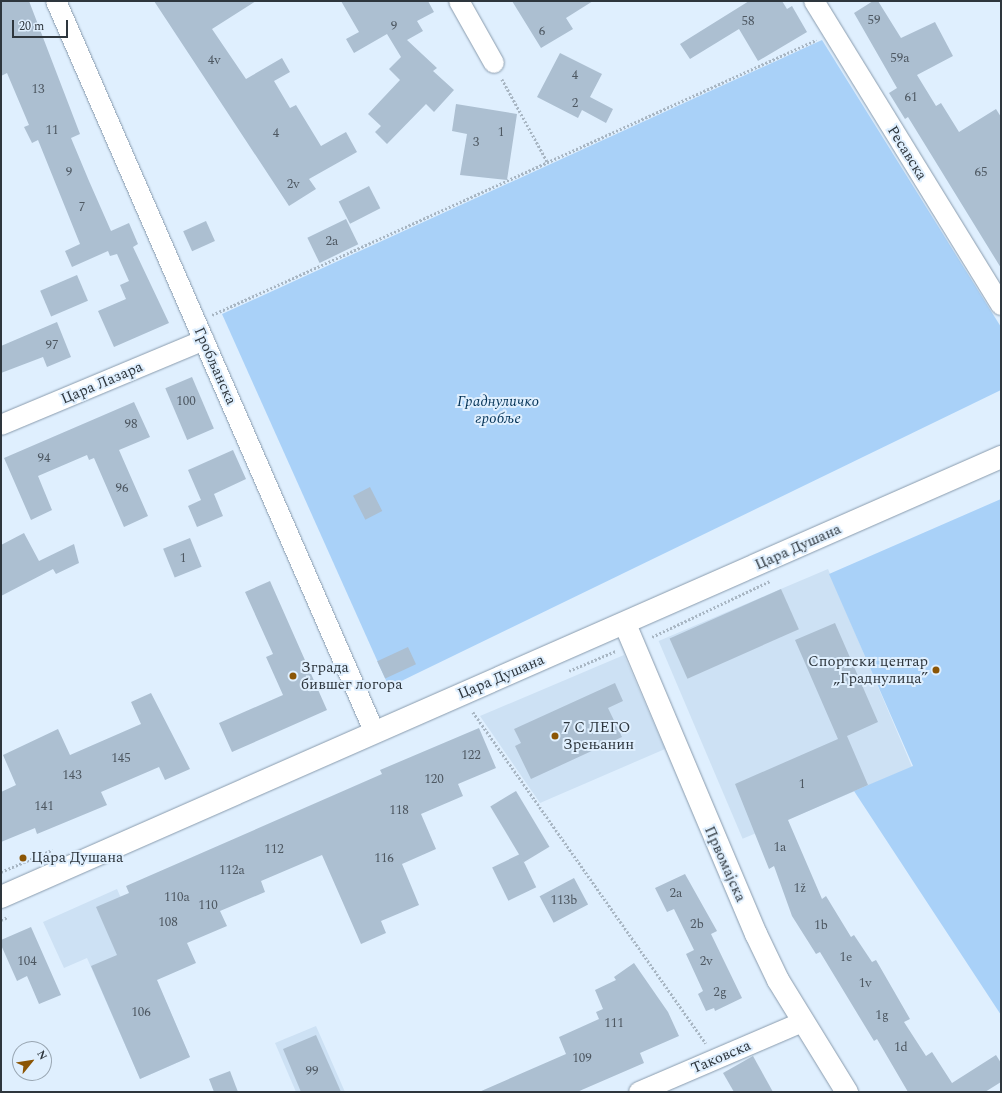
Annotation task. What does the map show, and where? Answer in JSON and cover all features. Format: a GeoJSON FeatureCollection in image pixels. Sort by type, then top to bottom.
{"type":"FeatureCollection","features":[{"type":"Feature","properties":{"kind":"street","name":"Гробљанска"},"geometry":{"type":"LineString","coordinates":[[56,1],[374,731]]}},
{"type":"Feature","properties":{"kind":"street"},"geometry":{"type":"LineString","coordinates":[[459,1],[494,63]]}},
{"type":"Feature","properties":{"kind":"street","name":"Ресавска"},"geometry":{"type":"LineString","coordinates":[[814,1],[1001,305]]}},
{"type":"Feature","properties":{"kind":"street","name":"Цара Лазара"},"geometry":{"type":"LineString","coordinates":[[1,425],[200,331]]}},
{"type":"Feature","properties":{"kind":"street","name":"Цара Душана"},"geometry":{"type":"LineString","coordinates":[[1,896],[374,731],[625,624],[1001,456]]}},
{"type":"Feature","properties":{"kind":"street","name":"Првомајска"},"geometry":{"type":"LineString","coordinates":[[625,624],[715,843],[778,980],[802,1022],[847,1092]]}},
{"type":"Feature","properties":{"kind":"street","name":"Таковска"},"geometry":{"type":"LineString","coordinates":[[639,1092],[802,1022]]}},
{"type":"Feature","properties":{"kind":"path"},"geometry":{"type":"LineString","coordinates":[[200,331],[548,163],[833,32]]}},
{"type":"Feature","properties":{"kind":"path"},"geometry":{"type":"LineString","coordinates":[[494,63],[548,163]]}},
{"type":"Feature","properties":{"kind":"path"},"geometry":{"type":"LineString","coordinates":[[473,712],[718,1059]]}},
{"type":"Feature","properties":{"kind":"shaded area"},"geometry":{"type":"Polygon","coordinates":[[[828,569],[912,767],[743,839],[659,641],[828,569]]]}},
{"type":"Feature","properties":{"kind":"shaded area"},"geometry":{"type":"Polygon","coordinates":[[[624,655],[665,749],[540,803],[480,716],[624,655]]]}},
{"type":"Feature","properties":{"kind":"shaded area"},"geometry":{"type":"Polygon","coordinates":[[[117,889],[190,1057],[140,1079],[87,958],[64,968],[43,922],[117,889]]]}},
{"type":"Feature","properties":{"kind":"shaded area"},"geometry":{"type":"Polygon","coordinates":[[[316,1026],[345,1092],[296,1092],[275,1043],[316,1026]]]}},
{"type":"Feature","properties":{"kind":"green space","name":"Граднуличко гробље"},"geometry":{"type":"Polygon","coordinates":[[[822,40],[1001,327],[1001,390],[389,687],[222,314],[822,40]]]}},
{"type":"Feature","properties":{"kind":"green space","name":"Спортски центар „Граднулица”"},"geometry":{"type":"Polygon","coordinates":[[[1001,499],[1001,1015],[854,791],[913,766],[829,574],[1001,499]]]}},
{"type":"Feature","properties":{"kind":"building"},"geometry":{"type":"Polygon","coordinates":[[[1,1],[29,1],[80,134],[71,138],[89,181],[111,231],[129,223],[138,244],[133,247],[169,323],[114,347],[98,311],[126,299],[120,285],[129,281],[117,254],[110,256],[108,251],[72,267],[65,251],[80,244],[38,140],[32,143],[24,127],[29,125],[7,73],[1,76],[1,1]]]}},
{"type":"Feature","properties":{"kind":"building"},"geometry":{"type":"Polygon","coordinates":[[[154,1],[256,1],[212,29],[246,79],[282,58],[290,72],[274,81],[290,108],[296,105],[321,146],[346,132],[357,152],[309,179],[316,189],[289,206],[154,1]]]}},
{"type":"Feature","properties":{"kind":"building"},"geometry":{"type":"Polygon","coordinates":[[[341,1],[428,1],[434,12],[417,21],[423,31],[407,40],[437,68],[433,71],[454,90],[434,112],[426,104],[387,144],[375,132],[381,126],[368,114],[400,80],[389,69],[401,57],[387,34],[354,53],[346,39],[359,32],[341,1]]]}},
{"type":"Feature","properties":{"kind":"building"},"geometry":{"type":"Polygon","coordinates":[[[512,1],[593,1],[566,18],[573,29],[541,48],[512,1]]]}},
{"type":"Feature","properties":{"kind":"building"},"geometry":{"type":"Polygon","coordinates":[[[749,1],[782,1],[787,9],[792,6],[807,32],[758,61],[739,29],[690,59],[680,44],[749,1]]]}},
{"type":"Feature","properties":{"kind":"building"},"geometry":{"type":"Polygon","coordinates":[[[873,1],[878,1],[901,38],[935,22],[953,56],[917,75],[936,106],[941,103],[959,132],[996,109],[1001,117],[1001,268],[908,117],[905,119],[889,93],[897,88],[854,13],[873,1]]]}},
{"type":"Feature","properties":{"kind":"building"},"geometry":{"type":"Polygon","coordinates":[[[560,53],[602,74],[590,97],[613,109],[606,123],[582,110],[578,118],[537,97],[560,53]]]}},
{"type":"Feature","properties":{"kind":"building"},"geometry":{"type":"Polygon","coordinates":[[[456,104],[517,114],[507,180],[460,175],[467,134],[452,131],[456,104]]]}},
{"type":"Feature","properties":{"kind":"building"},"geometry":{"type":"Polygon","coordinates":[[[369,186],[380,208],[350,224],[339,201],[369,186]]]}},
{"type":"Feature","properties":{"kind":"building"},"geometry":{"type":"Polygon","coordinates":[[[346,219],[358,244],[320,263],[307,238],[346,219]]]}},
{"type":"Feature","properties":{"kind":"building"},"geometry":{"type":"Polygon","coordinates":[[[206,221],[215,241],[192,251],[183,231],[206,221]]]}},
{"type":"Feature","properties":{"kind":"building"},"geometry":{"type":"Polygon","coordinates":[[[77,275],[88,301],[51,316],[40,291],[77,275]]]}},
{"type":"Feature","properties":{"kind":"building"},"geometry":{"type":"Polygon","coordinates":[[[57,322],[71,357],[47,367],[43,357],[1,373],[1,346],[57,322]]]}},
{"type":"Feature","properties":{"kind":"building"},"geometry":{"type":"Polygon","coordinates":[[[192,377],[214,429],[187,440],[165,388],[192,377]]]}},
{"type":"Feature","properties":{"kind":"building"},"geometry":{"type":"Polygon","coordinates":[[[134,402],[150,437],[119,450],[148,516],[124,527],[94,458],[89,460],[87,455],[38,476],[52,510],[31,520],[4,458],[134,402]]]}},
{"type":"Feature","properties":{"kind":"building"},"geometry":{"type":"Polygon","coordinates":[[[233,450],[246,479],[214,494],[223,516],[197,527],[188,506],[201,500],[188,470],[233,450]]]}},
{"type":"Feature","properties":{"kind":"building"},"geometry":{"type":"Polygon","coordinates":[[[370,487],[382,511],[365,520],[353,496],[370,487]]]}},
{"type":"Feature","properties":{"kind":"building"},"geometry":{"type":"Polygon","coordinates":[[[24,533],[39,561],[74,544],[79,563],[56,574],[53,569],[1,596],[1,545],[24,533]]]}},
{"type":"Feature","properties":{"kind":"building"},"geometry":{"type":"Polygon","coordinates":[[[190,538],[202,567],[175,578],[163,549],[190,538]]]}},
{"type":"Feature","properties":{"kind":"building","name":"Зграда бившег логора"},"geometry":{"type":"Polygon","coordinates":[[[270,581],[327,710],[232,752],[219,723],[283,695],[266,657],[273,654],[245,592],[270,581]]]}},
{"type":"Feature","properties":{"kind":"building"},"geometry":{"type":"Polygon","coordinates":[[[781,589],[799,629],[687,679],[670,639],[781,589]]]}},
{"type":"Feature","properties":{"kind":"building"},"geometry":{"type":"Polygon","coordinates":[[[835,623],[878,722],[847,736],[868,785],[788,820],[822,899],[826,896],[851,937],[854,935],[872,962],[876,960],[910,1019],[904,1022],[926,1056],[932,1052],[952,1083],[996,1055],[1001,1063],[1001,1082],[985,1092],[908,1092],[877,1039],[874,1041],[820,952],[816,954],[792,916],[774,866],[769,869],[735,784],[838,739],[795,640],[835,623]]]}},
{"type":"Feature","properties":{"kind":"building"},"geometry":{"type":"Polygon","coordinates":[[[408,647],[416,664],[385,679],[377,661],[408,647]]]}},
{"type":"Feature","properties":{"kind":"building","name":"7 С ЛЕГО Зрењанин"},"geometry":{"type":"Polygon","coordinates":[[[615,683],[623,701],[608,708],[622,737],[531,779],[515,746],[521,743],[514,729],[615,683]]]}},
{"type":"Feature","properties":{"kind":"building"},"geometry":{"type":"Polygon","coordinates":[[[151,693],[190,769],[165,780],[159,767],[101,792],[107,805],[37,834],[35,828],[1,842],[1,792],[16,785],[3,755],[58,729],[70,755],[141,724],[131,702],[151,693]]]}},
{"type":"Feature","properties":{"kind":"building"},"geometry":{"type":"Polygon","coordinates":[[[479,728],[496,768],[458,784],[463,796],[421,814],[436,849],[402,864],[419,905],[381,921],[386,933],[361,944],[322,855],[261,881],[265,892],[220,911],[227,926],[187,943],[196,963],[157,980],[190,1057],[140,1079],[91,966],[117,955],[96,907],[129,893],[126,886],[382,774],[380,770],[479,728]]]}},
{"type":"Feature","properties":{"kind":"building"},"geometry":{"type":"Polygon","coordinates":[[[516,791],[549,847],[524,862],[490,806],[516,791]]]}},
{"type":"Feature","properties":{"kind":"building"},"geometry":{"type":"Polygon","coordinates":[[[520,854],[536,887],[508,901],[492,868],[520,854]]]}},
{"type":"Feature","properties":{"kind":"building"},"geometry":{"type":"Polygon","coordinates":[[[685,874],[717,931],[711,934],[742,998],[715,1011],[714,1008],[706,1011],[698,994],[703,991],[686,954],[694,950],[674,909],[667,912],[655,888],[685,874]]]}},
{"type":"Feature","properties":{"kind":"building"},"geometry":{"type":"Polygon","coordinates":[[[574,878],[588,904],[554,923],[540,896],[574,878]]]}},
{"type":"Feature","properties":{"kind":"building"},"geometry":{"type":"Polygon","coordinates":[[[31,927],[61,995],[39,1004],[27,976],[17,981],[1,945],[1,940],[31,927]]]}},
{"type":"Feature","properties":{"kind":"building"},"geometry":{"type":"Polygon","coordinates":[[[634,963],[668,1012],[679,1036],[640,1053],[644,1063],[577,1092],[479,1092],[566,1054],[559,1037],[599,1019],[596,1012],[603,1009],[595,990],[616,980],[614,977],[634,963]]]}},
{"type":"Feature","properties":{"kind":"building"},"geometry":{"type":"Polygon","coordinates":[[[316,1035],[341,1092],[301,1092],[283,1049],[316,1035]]]}},
{"type":"Feature","properties":{"kind":"building"},"geometry":{"type":"Polygon","coordinates":[[[753,1056],[773,1092],[734,1092],[723,1073],[753,1056]]]}},
{"type":"Feature","properties":{"kind":"building"},"geometry":{"type":"Polygon","coordinates":[[[230,1071],[238,1092],[214,1092],[209,1079],[230,1071]]]}},
{"type":"Feature","properties":{"kind":"place","name":"Спортски центар „Граднулица”"},"geometry":{"type":"Point","coordinates":[936,670]}},
{"type":"Feature","properties":{"kind":"place","name":"Зграда бившег логора"},"geometry":{"type":"Point","coordinates":[293,676]}},
{"type":"Feature","properties":{"kind":"place","name":"7 С ЛЕГО Зрењанин"},"geometry":{"type":"Point","coordinates":[555,736]}},
{"type":"Feature","properties":{"kind":"place","name":"Цара Душана"},"geometry":{"type":"Point","coordinates":[23,858]}}]}
